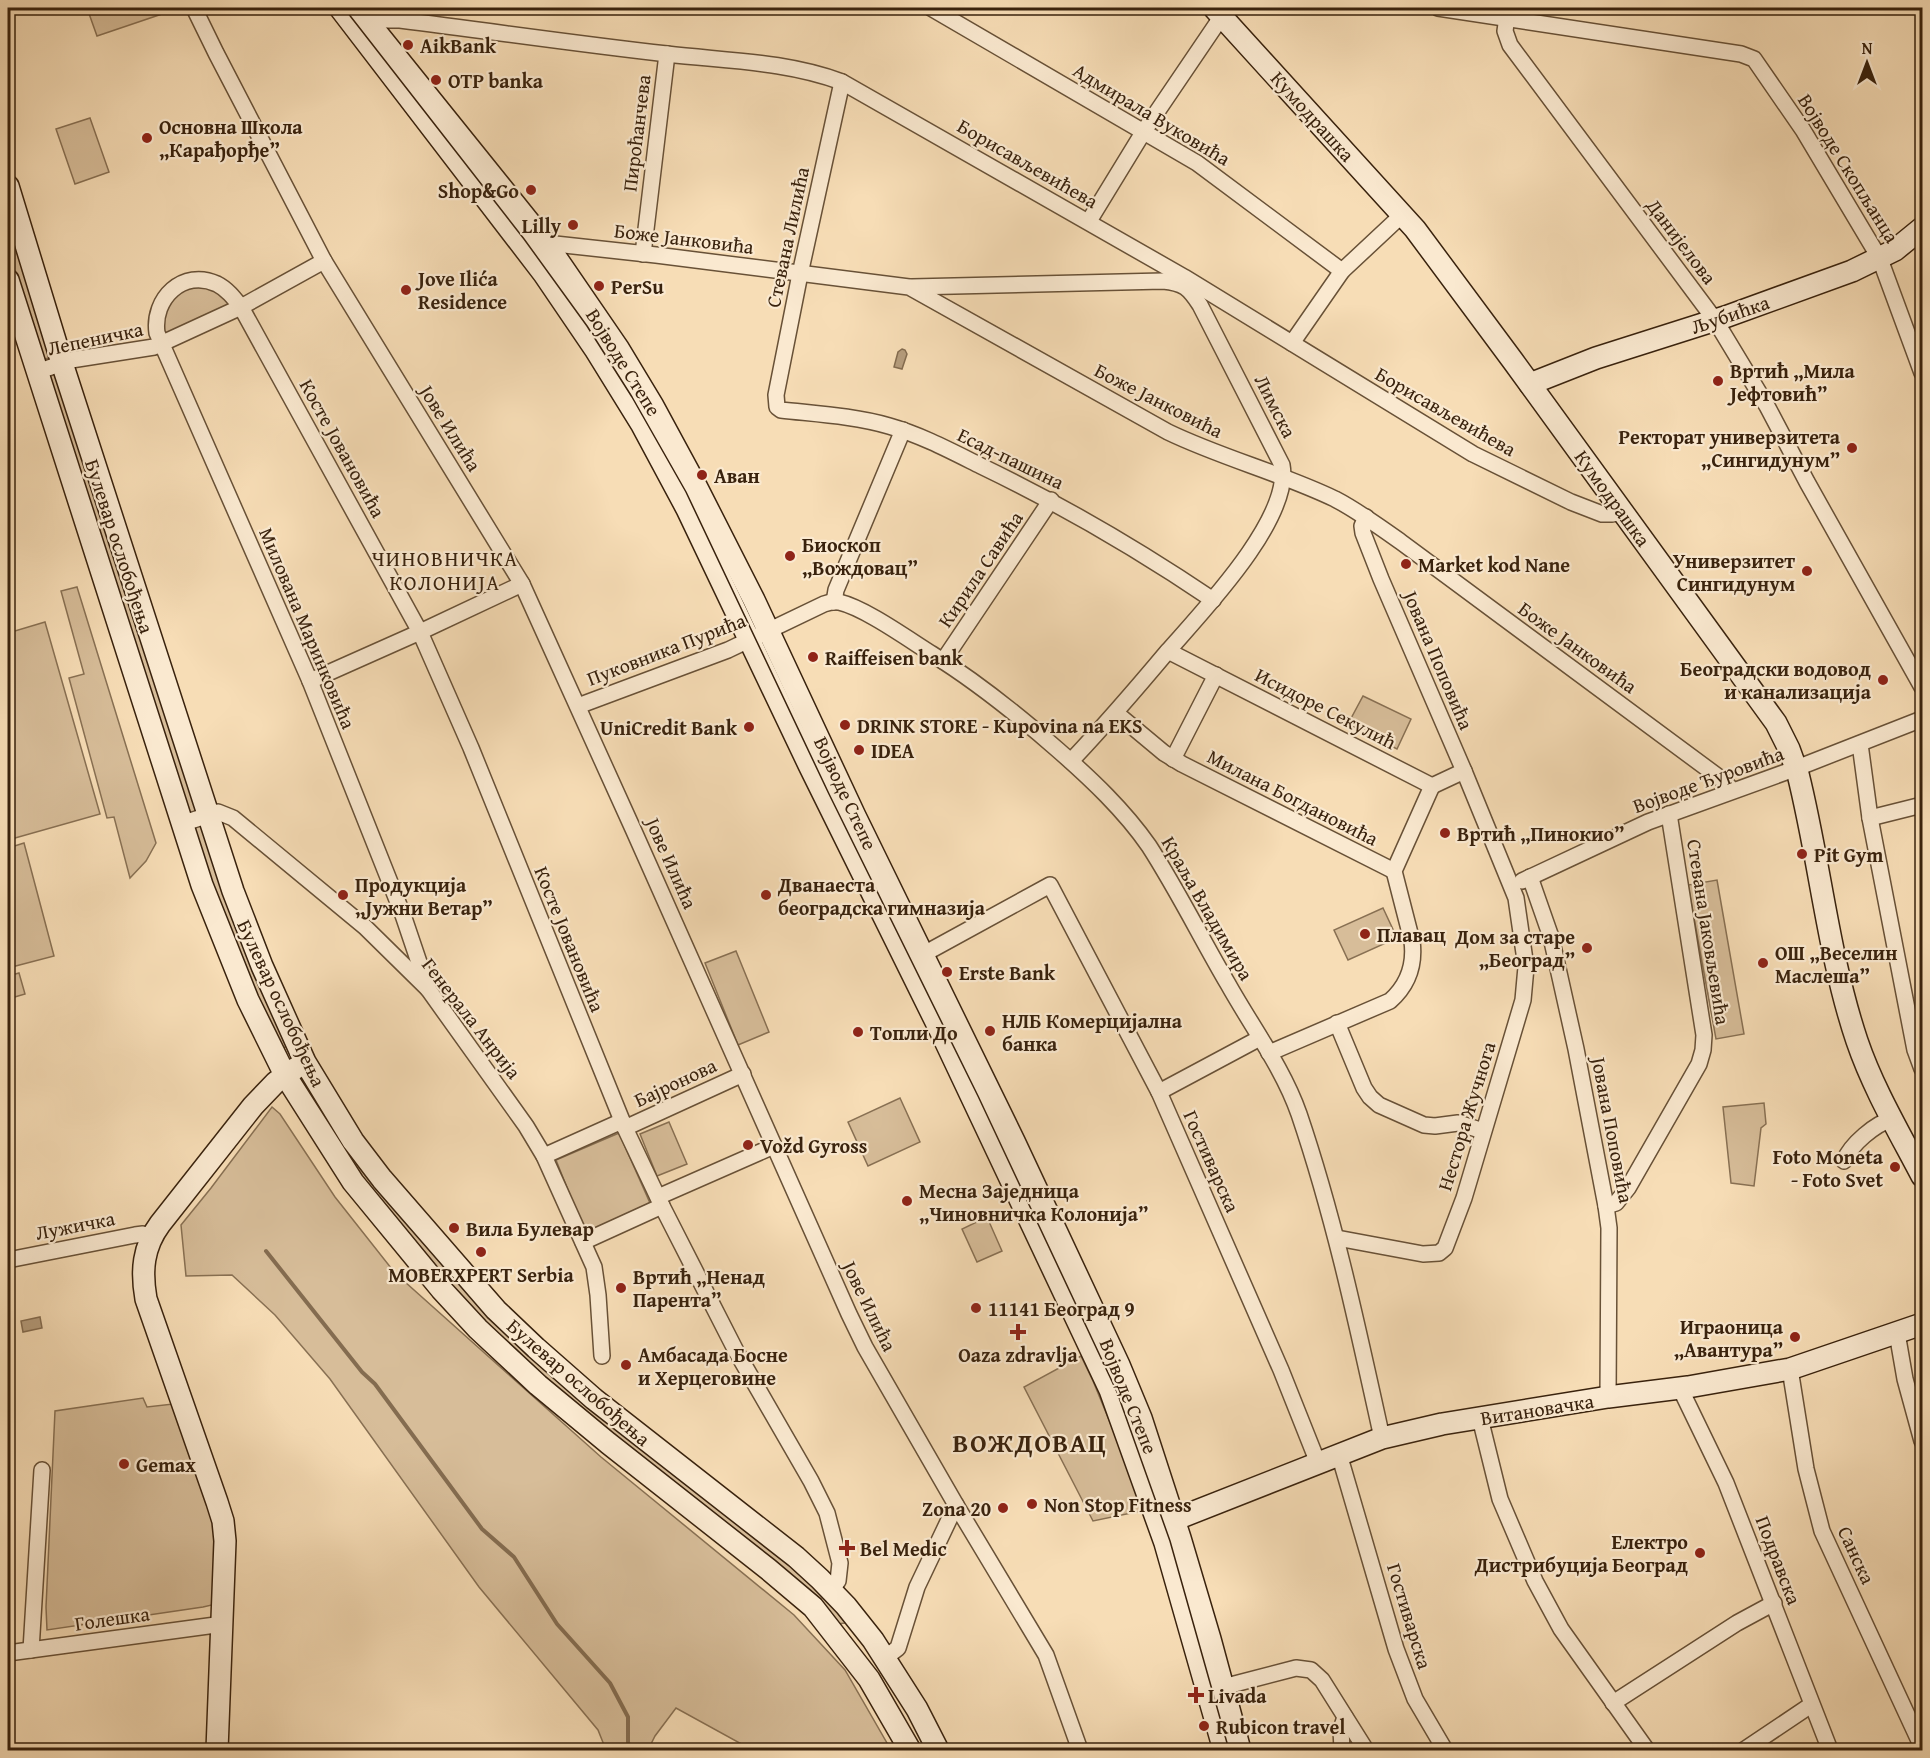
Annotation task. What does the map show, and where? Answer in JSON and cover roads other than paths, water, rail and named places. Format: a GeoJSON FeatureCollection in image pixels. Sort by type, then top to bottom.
{"type":"FeatureCollection","features":[{"type":"Feature","properties":{"kind":"main road","name":"Војводе Степе"},"geometry":{"type":"LineString","coordinates":[[340,8],[361,19],[618,348],[692,478],[760,636],[814,776],[945,1040],[1110,1390],[1167,1523],[1223,1687],[1240,1750]]}},
{"type":"Feature","properties":{"kind":"main road","name":"Кумодрашка"},"geometry":{"type":"LineString","coordinates":[[1218,12],[1403,214],[1448,271],[1776,723],[1797,768],[1846,1001],[1861,1052],[1892,1119],[1923,1176]]}},
{"type":"Feature","properties":{"kind":"main road","name":"Булевар ослобођења"},"geometry":{"type":"LineString","coordinates":[[8,186],[62,363],[207,815],[246,928],[305,1062],[353,1141],[382,1179],[496,1310],[594,1399],[796,1557],[831,1590],[885,1658],[917,1709],[938,1750]]}},
{"type":"Feature","properties":{"kind":"main road","name":"Љубићка"},"geometry":{"type":"LineString","coordinates":[[1530,384],[1596,358],[1715,320],[1880,259],[1923,228]]}},
{"type":"Feature","properties":{"kind":"main road","name":"Булевар ослобођења"},"geometry":{"type":"LineString","coordinates":[[8,280],[181,824],[219,931],[248,1000],[285,1076],[353,1182],[408,1252],[478,1329],[538,1385],[813,1607],[869,1679],[910,1750]]}},
{"type":"Feature","properties":{"kind":"main road"},"geometry":{"type":"LineString","coordinates":[[124,643],[149,634]]}},
{"type":"Feature","properties":{"kind":"main road","name":"Војводе Степе"},"geometry":{"type":"LineString","coordinates":[[760,636],[922,955],[1014,1142],[1119,1365],[1141,1418],[1224,1750]]}},
{"type":"Feature","properties":{"kind":"main road"},"geometry":{"type":"LineString","coordinates":[[217,1750],[223,1624],[225,1541],[223,1521],[146,1299],[143,1275],[145,1255],[151,1237],[253,1106],[269,1089],[305,1062]]}},
{"type":"Feature","properties":{"kind":"main road","name":"Витановачка"},"geometry":{"type":"LineString","coordinates":[[1167,1523],[1382,1438],[1426,1427],[1790,1369],[1923,1324]]}},
{"type":"Feature","properties":{"kind":"main road"},"geometry":{"type":"LineString","coordinates":[[841,1641],[861,1625]]}},
{"type":"Feature","properties":{"kind":"street","name":"Јове Илића"},"geometry":{"type":"LineString","coordinates":[[194,8],[324,261],[522,584],[865,1347],[1046,1655],[1080,1750]]}},
{"type":"Feature","properties":{"kind":"street","name":"Адмирала Вуковића"},"geometry":{"type":"LineString","coordinates":[[931,8],[1204,168],[1342,271]]}},
{"type":"Feature","properties":{"kind":"street"},"geometry":{"type":"LineString","coordinates":[[1438,8],[1507,17]]}},
{"type":"Feature","properties":{"kind":"street"},"geometry":{"type":"LineString","coordinates":[[1089,221],[1218,12]]}},
{"type":"Feature","properties":{"kind":"street","name":"Војводе Скопљанца"},"geometry":{"type":"LineString","coordinates":[[1507,17],[1741,54],[1754,59],[1803,130],[1880,259],[1923,373]]}},
{"type":"Feature","properties":{"kind":"street","name":"Данијелова"},"geometry":{"type":"LineString","coordinates":[[1507,17],[1505,31],[1510,45],[1715,320],[1767,406],[1807,482],[1923,687]]}},
{"type":"Feature","properties":{"kind":"street","name":"Борисављевићева"},"geometry":{"type":"LineString","coordinates":[[361,19],[400,20],[667,54],[789,66],[842,82],[1089,221],[1214,295],[1465,450],[1571,502],[1602,514],[1623,512]]}},
{"type":"Feature","properties":{"kind":"street","name":"Пироћанчева"},"geometry":{"type":"LineString","coordinates":[[643,254],[667,54]]}},
{"type":"Feature","properties":{"kind":"street","name":"Стевана Лилића"},"geometry":{"type":"LineString","coordinates":[[775,401],[842,82]]}},
{"type":"Feature","properties":{"kind":"street"},"geometry":{"type":"LineString","coordinates":[[1292,343],[1342,271],[1403,214]]}},
{"type":"Feature","properties":{"kind":"street","name":"Боже Јанковића"},"geometry":{"type":"LineString","coordinates":[[538,248],[643,254],[909,286],[1167,432],[1194,445],[1283,477],[1333,499],[1366,517],[1724,781],[1732,790]]}},
{"type":"Feature","properties":{"kind":"street","name":"Лепеничка"},"geometry":{"type":"LineString","coordinates":[[37,372],[62,363],[146,349],[162,344],[241,307],[324,261]]}},
{"type":"Feature","properties":{"kind":"street"},"geometry":{"type":"LineString","coordinates":[[1156,281],[1160,273],[1158,262]]}},
{"type":"Feature","properties":{"kind":"street","name":"Лепеничка"},"geometry":{"type":"LineString","coordinates":[[162,344],[156,326],[158,311],[164,298],[181,284],[196,280],[210,282],[224,289],[241,307]]}},
{"type":"Feature","properties":{"kind":"street","name":"Лимска"},"geometry":{"type":"LineString","coordinates":[[909,286],[1156,281],[1172,282],[1187,288],[1200,305],[1276,451],[1282,465],[1283,477]]}},
{"type":"Feature","properties":{"kind":"street"},"geometry":{"type":"LineString","coordinates":[[1200,305],[1205,298],[1214,295]]}},
{"type":"Feature","properties":{"kind":"street","name":"Косте Јовановића"},"geometry":{"type":"LineString","coordinates":[[241,307],[420,632],[471,748],[624,1124],[660,1202],[736,1351],[827,1513],[840,1563],[838,1581],[831,1590]]}},
{"type":"Feature","properties":{"kind":"street","name":"Милована Маринковића"},"geometry":{"type":"LineString","coordinates":[[162,344],[310,681],[409,932],[428,989]]}},
{"type":"Feature","properties":{"kind":"street","name":"Есад-пашина"},"geometry":{"type":"LineString","coordinates":[[775,401],[781,410],[870,422],[903,430],[1051,500],[1160,565],[1213,600]]}},
{"type":"Feature","properties":{"kind":"street"},"geometry":{"type":"LineString","coordinates":[[760,636],[829,603],[903,430]]}},
{"type":"Feature","properties":{"kind":"street"},"geometry":{"type":"LineString","coordinates":[[1071,761],[1116,713],[1213,600],[1266,524],[1281,490],[1283,477]]}},
{"type":"Feature","properties":{"kind":"street","name":"Кирила Савића"},"geometry":{"type":"LineString","coordinates":[[944,661],[1051,500]]}},
{"type":"Feature","properties":{"kind":"street","name":"Јована Поповића"},"geometry":{"type":"LineString","coordinates":[[1366,517],[1362,529],[1366,542],[1511,886]]}},
{"type":"Feature","properties":{"kind":"street"},"geometry":{"type":"LineString","coordinates":[[310,681],[522,584]]}},
{"type":"Feature","properties":{"kind":"street","name":"Краља Владимира"},"geometry":{"type":"LineString","coordinates":[[829,603],[847,605],[871,616],[944,661],[1000,702],[1071,761],[1126,817],[1148,846],[1180,897],[1292,1095],[1337,1238],[1382,1438]]}},
{"type":"Feature","properties":{"kind":"street","name":"Пуковника Пурића"},"geometry":{"type":"LineString","coordinates":[[578,706],[760,636]]}},
{"type":"Feature","properties":{"kind":"street","name":"Исидоре Секулић"},"geometry":{"type":"LineString","coordinates":[[1168,651],[1432,786]]}},
{"type":"Feature","properties":{"kind":"street"},"geometry":{"type":"LineString","coordinates":[[1173,759],[1216,675]]}},
{"type":"Feature","properties":{"kind":"street","name":"Милана Богдановића"},"geometry":{"type":"LineString","coordinates":[[1116,713],[1173,759],[1394,871]]}},
{"type":"Feature","properties":{"kind":"street","name":"Војводе Ђуровића"},"geometry":{"type":"LineString","coordinates":[[1511,886],[1589,848],[1669,814],[1923,719]]}},
{"type":"Feature","properties":{"kind":"street"},"geometry":{"type":"LineString","coordinates":[[1860,744],[1870,818],[1915,1050],[1923,1069]]}},
{"type":"Feature","properties":{"kind":"street"},"geometry":{"type":"LineString","coordinates":[[1269,1053],[1390,1001],[1401,989],[1407,980],[1413,951],[1394,871],[1432,786],[1464,771]]}},
{"type":"Feature","properties":{"kind":"street"},"geometry":{"type":"LineString","coordinates":[[1870,818],[1923,805]]}},
{"type":"Feature","properties":{"kind":"street","name":"Генерала Анрија"},"geometry":{"type":"LineString","coordinates":[[181,824],[218,812],[247,828],[385,946],[428,989],[526,1126],[544,1156],[594,1267],[602,1356]]}},
{"type":"Feature","properties":{"kind":"street","name":"Стевана Јаковљевића"},"geometry":{"type":"LineString","coordinates":[[1606,1206],[1616,1203],[1628,1188],[1699,1064],[1703,1050],[1704,1035],[1669,814]]}},
{"type":"Feature","properties":{"kind":"street","name":"Јована Поповића"},"geometry":{"type":"LineString","coordinates":[[1530,877],[1551,937],[1576,1049],[1606,1206],[1609,1228],[1608,1397]]}},
{"type":"Feature","properties":{"kind":"street","name":"Гостиварска"},"geometry":{"type":"LineString","coordinates":[[922,955],[1050,885],[1159,1092],[1281,1370],[1317,1463]]}},
{"type":"Feature","properties":{"kind":"street","name":"Нестора Жучнога"},"geometry":{"type":"LineString","coordinates":[[1337,1238],[1423,1254],[1436,1254],[1445,1248],[1464,1198],[1523,1000],[1524,948],[1516,898],[1511,886]]}},
{"type":"Feature","properties":{"kind":"street"},"geometry":{"type":"LineString","coordinates":[[385,946],[399,945],[409,932]]}},
{"type":"Feature","properties":{"kind":"street"},"geometry":{"type":"LineString","coordinates":[[1337,1023],[1364,1088],[1379,1105],[1424,1125],[1458,1124],[1483,1131]]}},
{"type":"Feature","properties":{"kind":"street"},"geometry":{"type":"LineString","coordinates":[[1159,1092],[1260,1038]]}},
{"type":"Feature","properties":{"kind":"street","name":"Бајронова"},"geometry":{"type":"LineString","coordinates":[[544,1156],[743,1074]]}},
{"type":"Feature","properties":{"kind":"street"},"geometry":{"type":"LineString","coordinates":[[1844,1161],[1859,1140],[1885,1121],[1892,1119]]}},
{"type":"Feature","properties":{"kind":"street"},"geometry":{"type":"LineString","coordinates":[[583,1242],[774,1146]]}},
{"type":"Feature","properties":{"kind":"street","name":"Лужичка"},"geometry":{"type":"LineString","coordinates":[[8,1260],[135,1235],[143,1234],[151,1237]]}},
{"type":"Feature","properties":{"kind":"street"},"geometry":{"type":"LineString","coordinates":[[1897,1333],[1905,1379],[1923,1441]]}},
{"type":"Feature","properties":{"kind":"street","name":"Санска"},"geometry":{"type":"LineString","coordinates":[[1790,1369],[1806,1469],[1822,1531],[1923,1747]]}},
{"type":"Feature","properties":{"kind":"street","name":"Подравска"},"geometry":{"type":"LineString","coordinates":[[1680,1388],[1726,1483],[1830,1750]]}},
{"type":"Feature","properties":{"kind":"street"},"geometry":{"type":"LineString","coordinates":[[1480,1418],[1500,1498],[1535,1581],[1562,1629],[1647,1750]]}},
{"type":"Feature","properties":{"kind":"street","name":"Гостиварска"},"geometry":{"type":"LineString","coordinates":[[1339,1454],[1396,1649],[1415,1699],[1445,1750]]}},
{"type":"Feature","properties":{"kind":"street"},"geometry":{"type":"LineString","coordinates":[[31,1650],[42,1470]]}},
{"type":"Feature","properties":{"kind":"street"},"geometry":{"type":"LineString","coordinates":[[885,1658],[898,1648],[917,1587],[956,1505]]}},
{"type":"Feature","properties":{"kind":"street"},"geometry":{"type":"LineString","coordinates":[[1613,1703],[1737,1623],[1774,1603]]}},
{"type":"Feature","properties":{"kind":"street","name":"Голешка"},"geometry":{"type":"LineString","coordinates":[[8,1653],[223,1624]]}},
{"type":"Feature","properties":{"kind":"street"},"geometry":{"type":"LineString","coordinates":[[1223,1687],[1296,1668],[1307,1668],[1323,1680],[1366,1750]]}},
{"type":"Feature","properties":{"kind":"street"},"geometry":{"type":"LineString","coordinates":[[1744,1750],[1811,1705]]}},
{"type":"Feature","properties":{"kind":"street"},"geometry":{"type":"LineString","coordinates":[[1342,1750],[1341,1729],[1345,1717]]}},
{"type":"Feature","properties":{"kind":"waterway"},"geometry":{"type":"LineString","coordinates":[[266,1251],[362,1372],[375,1384],[482,1529],[514,1557],[557,1624],[610,1683],[628,1717],[630,1750]]}},
{"type":"Feature","properties":{"kind":"tram line"},"geometry":{"type":"LineString","coordinates":[[344,8],[524,239],[587,326],[632,397],[686,492],[829,794],[978,1096],[1117,1392],[1170,1541],[1229,1750]]}},
{"type":"Feature","properties":{"kind":"place","name":"AikBank"},"geometry":{"type":"Point","coordinates":[408,45]}},
{"type":"Feature","properties":{"kind":"place","name":"OTP banka"},"geometry":{"type":"Point","coordinates":[436,80]}},
{"type":"Feature","properties":{"kind":"place","name":"Основна Школа „Карађорђе”"},"geometry":{"type":"Point","coordinates":[147,138]}},
{"type":"Feature","properties":{"kind":"place","name":"Shop&Go"},"geometry":{"type":"Point","coordinates":[531,190]}},
{"type":"Feature","properties":{"kind":"place","name":"Lilly"},"geometry":{"type":"Point","coordinates":[573,225]}},
{"type":"Feature","properties":{"kind":"place","name":"PerSu"},"geometry":{"type":"Point","coordinates":[599,286]}},
{"type":"Feature","properties":{"kind":"place","name":"Jove Ilića Residence"},"geometry":{"type":"Point","coordinates":[406,290]}},
{"type":"Feature","properties":{"kind":"place","name":"Вртић „Мила Јефтовић”"},"geometry":{"type":"Point","coordinates":[1718,381]}},
{"type":"Feature","properties":{"kind":"place","name":"Ректорат универзитета „Сингидунум”"},"geometry":{"type":"Point","coordinates":[1852,448]}},
{"type":"Feature","properties":{"kind":"place","name":"Аван"},"geometry":{"type":"Point","coordinates":[702,475]}},
{"type":"Feature","properties":{"kind":"place","name":"Биоскоп „Вождовац”"},"geometry":{"type":"Point","coordinates":[790,556]}},
{"type":"Feature","properties":{"kind":"place","name":"Market kod Nane"},"geometry":{"type":"Point","coordinates":[1406,564]}},
{"type":"Feature","properties":{"kind":"place","name":"Универзитет Сингидунум"},"geometry":{"type":"Point","coordinates":[1807,571]}},
{"type":"Feature","properties":{"kind":"place","name":"Raiffeisen bank"},"geometry":{"type":"Point","coordinates":[813,657]}},
{"type":"Feature","properties":{"kind":"place","name":"Београдски водовод и канализација"},"geometry":{"type":"Point","coordinates":[1883,680]}},
{"type":"Feature","properties":{"kind":"place","name":"DRINK STORE - Kupovina na EKS"},"geometry":{"type":"Point","coordinates":[845,725]}},
{"type":"Feature","properties":{"kind":"place","name":"UniCredit Bank"},"geometry":{"type":"Point","coordinates":[749,727]}},
{"type":"Feature","properties":{"kind":"place","name":"IDEA"},"geometry":{"type":"Point","coordinates":[859,750]}},
{"type":"Feature","properties":{"kind":"place","name":"Вртић „Пинокио”"},"geometry":{"type":"Point","coordinates":[1445,833]}},
{"type":"Feature","properties":{"kind":"place","name":"Pit Gym"},"geometry":{"type":"Point","coordinates":[1802,854]}},
{"type":"Feature","properties":{"kind":"place","name":"Продукција „Јужни Ветар”"},"geometry":{"type":"Point","coordinates":[343,895]}},
{"type":"Feature","properties":{"kind":"place","name":"Дванаеста београдска гимназија"},"geometry":{"type":"Point","coordinates":[766,895]}},
{"type":"Feature","properties":{"kind":"place","name":"Плавац"},"geometry":{"type":"Point","coordinates":[1365,934]}},
{"type":"Feature","properties":{"kind":"place","name":"Дом за старе „Београд”"},"geometry":{"type":"Point","coordinates":[1587,948]}},
{"type":"Feature","properties":{"kind":"place","name":"ОШ „Веселин Маслеша”"},"geometry":{"type":"Point","coordinates":[1763,963]}},
{"type":"Feature","properties":{"kind":"place","name":"Erste Bank"},"geometry":{"type":"Point","coordinates":[947,972]}},
{"type":"Feature","properties":{"kind":"place","name":"НЛБ Комерцијална банка"},"geometry":{"type":"Point","coordinates":[990,1031]}},
{"type":"Feature","properties":{"kind":"place","name":"Топли До"},"geometry":{"type":"Point","coordinates":[858,1032]}},
{"type":"Feature","properties":{"kind":"place","name":"Vožd Gyross"},"geometry":{"type":"Point","coordinates":[748,1145]}},
{"type":"Feature","properties":{"kind":"place","name":"Foto Moneta - Foto Svet"},"geometry":{"type":"Point","coordinates":[1895,1167]}},
{"type":"Feature","properties":{"kind":"place","name":"Месна Заједница „Чиновничка Колонија”"},"geometry":{"type":"Point","coordinates":[907,1201]}},
{"type":"Feature","properties":{"kind":"place","name":"Вила Булевар"},"geometry":{"type":"Point","coordinates":[454,1228]}},
{"type":"Feature","properties":{"kind":"place","name":"MOBERXPERT Serbia"},"geometry":{"type":"Point","coordinates":[481,1252]}},
{"type":"Feature","properties":{"kind":"place","name":"Вртић „Ненад Парента”"},"geometry":{"type":"Point","coordinates":[621,1288]}},
{"type":"Feature","properties":{"kind":"place","name":"11141 Београд 9"},"geometry":{"type":"Point","coordinates":[976,1308]}},
{"type":"Feature","properties":{"kind":"place","name":"Oaza zdravlja"},"geometry":{"type":"Point","coordinates":[1018,1332]}},
{"type":"Feature","properties":{"kind":"place","name":"Играоница „Авантура”"},"geometry":{"type":"Point","coordinates":[1795,1337]}},
{"type":"Feature","properties":{"kind":"place","name":"Амбасада Босне и Херцеговине"},"geometry":{"type":"Point","coordinates":[626,1365]}},
{"type":"Feature","properties":{"kind":"place","name":"Gemax"},"geometry":{"type":"Point","coordinates":[124,1464]}},
{"type":"Feature","properties":{"kind":"place","name":"Non Stop Fitness"},"geometry":{"type":"Point","coordinates":[1032,1504]}},
{"type":"Feature","properties":{"kind":"place","name":"Zona 20"},"geometry":{"type":"Point","coordinates":[1003,1508]}},
{"type":"Feature","properties":{"kind":"place","name":"Bel Medic"},"geometry":{"type":"Point","coordinates":[847,1548]}},
{"type":"Feature","properties":{"kind":"place","name":"Електро Дистрибуција Београд"},"geometry":{"type":"Point","coordinates":[1700,1553]}},
{"type":"Feature","properties":{"kind":"place","name":"Livada"},"geometry":{"type":"Point","coordinates":[1196,1695]}},
{"type":"Feature","properties":{"kind":"place","name":"Rubicon travel"},"geometry":{"type":"Point","coordinates":[1204,1726]}},
{"type":"Feature","properties":{"kind":"district","name":"ЧИНОВНИЧКА КОЛОНИЈА"},"geometry":{"type":"Point","coordinates":[445,570]}},
{"type":"Feature","properties":{"kind":"district","name":"ВОЖДОВАЦ"},"geometry":{"type":"Point","coordinates":[1030,1442]}}]}
